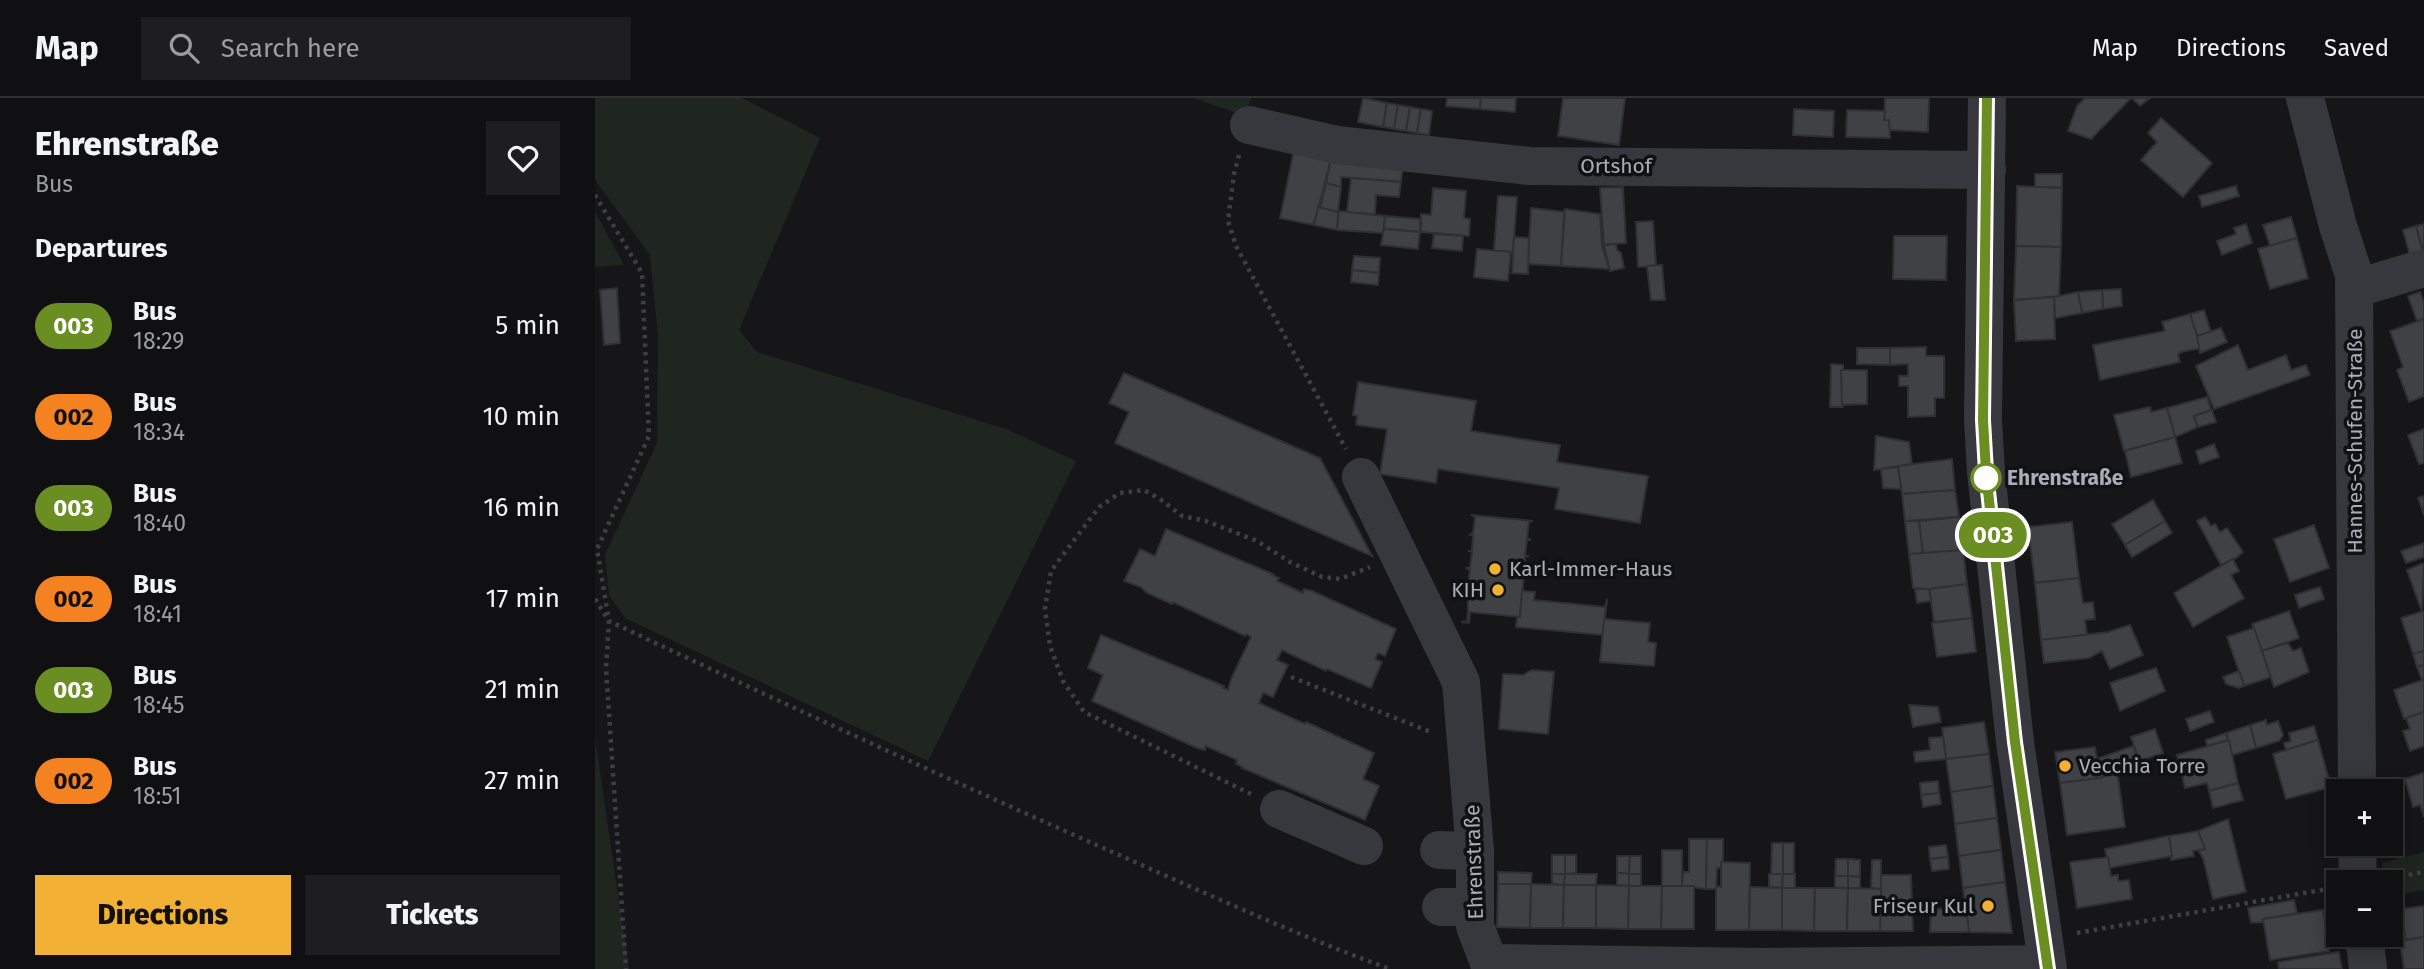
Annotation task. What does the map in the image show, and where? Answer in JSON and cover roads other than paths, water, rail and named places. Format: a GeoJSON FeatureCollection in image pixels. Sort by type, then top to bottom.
{"type":"FeatureCollection","features":[{"type":"Feature","properties":{"kind":"street"},"geometry":{"type":"LineString","coordinates":[[1987,98],[1983,420],[1986,472],[2015,742],[2046,957]]}},
{"type":"Feature","properties":{"kind":"street","name":"Hannes-Schufen-Straße"},"geometry":{"type":"LineString","coordinates":[[2305,98],[2338,226],[2354,275],[2357,779]]}},
{"type":"Feature","properties":{"kind":"street","name":"Ortshof"},"geometry":{"type":"LineString","coordinates":[[1249,125],[1336,145],[1529,166],[1987,170]]}},
{"type":"Feature","properties":{"kind":"street"},"geometry":{"type":"LineString","coordinates":[[2354,289],[2424,268]]}},
{"type":"Feature","properties":{"kind":"street","name":"Ehrenstraße"},"geometry":{"type":"LineString","coordinates":[[1361,477],[1461,682],[1468,746],[1457,851],[1458,907],[1475,926],[1489,963],[1764,968],[2046,957]]}},
{"type":"Feature","properties":{"kind":"street"},"geometry":{"type":"LineString","coordinates":[[1279,808],[1364,846]]}},
{"type":"Feature","properties":{"kind":"street"},"geometry":{"type":"LineString","coordinates":[[2365,947],[2368,969]]}},
{"type":"Feature","properties":{"kind":"place","name":"Ehrenstraße"},"geometry":{"type":"Point","coordinates":[1986,478]}},
{"type":"Feature","properties":{"kind":"place","name":"Karl-Immer-Haus"},"geometry":{"type":"Point","coordinates":[1495,569]}},
{"type":"Feature","properties":{"kind":"place","name":"KIH"},"geometry":{"type":"Point","coordinates":[1498,590]}},
{"type":"Feature","properties":{"kind":"place","name":"Vecchia Torre"},"geometry":{"type":"Point","coordinates":[2065,766]}},
{"type":"Feature","properties":{"kind":"place","name":"Friseur Kul"},"geometry":{"type":"Point","coordinates":[1988,906]}}]}
